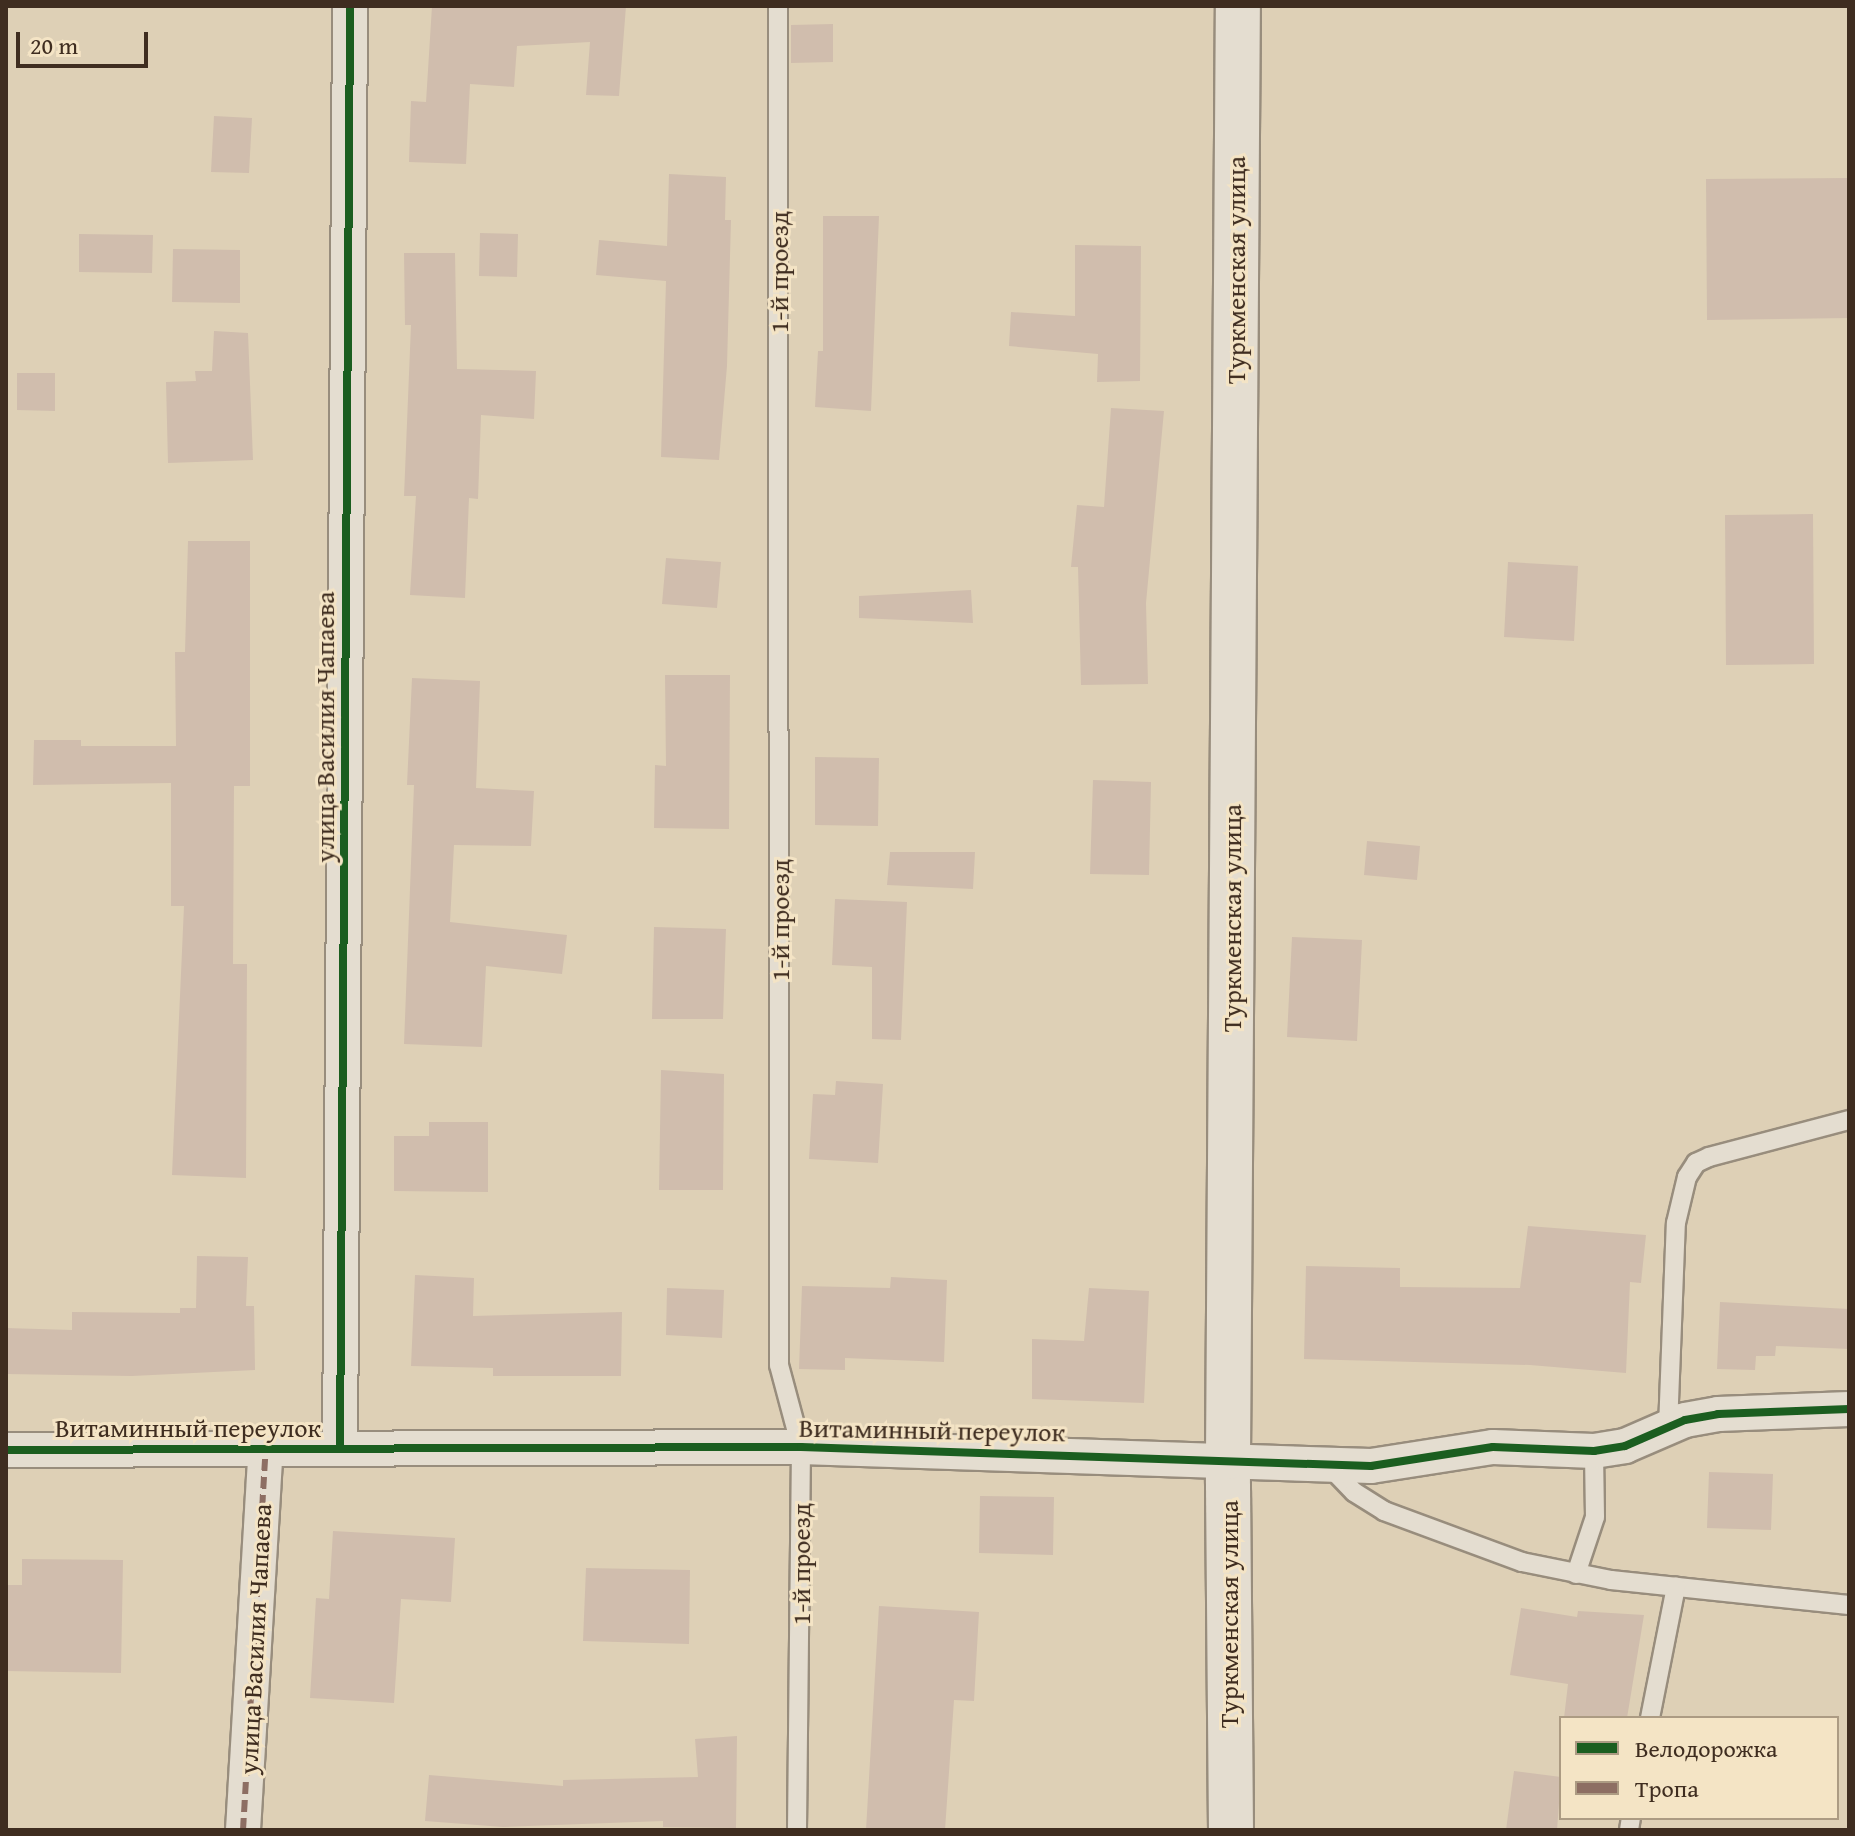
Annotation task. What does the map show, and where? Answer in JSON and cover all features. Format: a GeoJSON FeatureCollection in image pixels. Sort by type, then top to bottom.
{"type":"FeatureCollection","features":[{"type":"Feature","properties":{"kind":"main road","name":"Туркменская улица"},"geometry":{"type":"LineString","coordinates":[[1231,1830],[1228,1457],[1238,6]]}},
{"type":"Feature","properties":{"kind":"street","name":"улица Василия Чапаева"},"geometry":{"type":"LineString","coordinates":[[340,1448],[350,6]]}},
{"type":"Feature","properties":{"kind":"street","name":"Витаминный переулок"},"geometry":{"type":"LineString","coordinates":[[6,1450],[801,1447],[1407,1463],[1493,1447],[1594,1451],[1625,1446],[1668,1428],[1748,1409],[1849,1409]]}},
{"type":"Feature","properties":{"kind":"street","name":"улица Василия Чапаева"},"geometry":{"type":"LineString","coordinates":[[243,1830],[266,1447]]}},
{"type":"Feature","properties":{"kind":"lane","name":"1-й проезд"},"geometry":{"type":"LineString","coordinates":[[778,6],[779,1365],[801,1447],[797,1830]]}},
{"type":"Feature","properties":{"kind":"lane"},"geometry":{"type":"LineString","coordinates":[[1668,1428],[1676,1223],[1687,1177],[1696,1163],[1709,1157],[1849,1120]]}},
{"type":"Feature","properties":{"kind":"lane"},"geometry":{"type":"LineString","coordinates":[[1576,1574],[1595,1517],[1594,1451]]}},
{"type":"Feature","properties":{"kind":"lane"},"geometry":{"type":"LineString","coordinates":[[1326,1463],[1354,1492],[1384,1511],[1522,1562],[1576,1574],[1849,1605]]}},
{"type":"Feature","properties":{"kind":"lane"},"geometry":{"type":"LineString","coordinates":[[1650,1716],[1676,1587]]}},
{"type":"Feature","properties":{"kind":"building"},"geometry":{"type":"Polygon","coordinates":[[[432,6],[626,6],[619,96],[586,95],[590,42],[517,46],[514,87],[470,84],[466,164],[409,162],[411,101],[426,102],[432,6]]]}},
{"type":"Feature","properties":{"kind":"building"},"geometry":{"type":"Polygon","coordinates":[[[833,24],[833,62],[791,63],[791,25],[833,24]]]}},
{"type":"Feature","properties":{"kind":"building"},"geometry":{"type":"Polygon","coordinates":[[[214,116],[252,118],[249,173],[211,172],[214,116]]]}},
{"type":"Feature","properties":{"kind":"building"},"geometry":{"type":"Polygon","coordinates":[[[669,174],[726,177],[725,220],[731,220],[727,366],[719,460],[661,457],[666,281],[596,275],[599,240],[667,246],[669,174]]]}},
{"type":"Feature","properties":{"kind":"building"},"geometry":{"type":"Polygon","coordinates":[[[1849,178],[1849,318],[1707,320],[1706,179],[1849,178]]]}},
{"type":"Feature","properties":{"kind":"building"},"geometry":{"type":"Polygon","coordinates":[[[823,216],[879,216],[871,411],[815,407],[818,351],[823,351],[823,216]]]}},
{"type":"Feature","properties":{"kind":"building"},"geometry":{"type":"Polygon","coordinates":[[[480,233],[518,234],[517,277],[479,276],[480,233]]]}},
{"type":"Feature","properties":{"kind":"building"},"geometry":{"type":"Polygon","coordinates":[[[79,234],[153,235],[152,273],[79,272],[79,234]]]}},
{"type":"Feature","properties":{"kind":"building"},"geometry":{"type":"Polygon","coordinates":[[[1075,245],[1141,246],[1140,381],[1097,382],[1098,354],[1009,346],[1011,312],[1075,316],[1075,245]]]}},
{"type":"Feature","properties":{"kind":"building"},"geometry":{"type":"Polygon","coordinates":[[[173,249],[240,250],[240,303],[172,302],[173,249]]]}},
{"type":"Feature","properties":{"kind":"building"},"geometry":{"type":"Polygon","coordinates":[[[404,253],[455,253],[457,369],[536,371],[534,419],[481,415],[478,499],[469,498],[465,598],[410,595],[416,496],[404,496],[411,325],[405,325],[404,253]]]}},
{"type":"Feature","properties":{"kind":"building"},"geometry":{"type":"Polygon","coordinates":[[[214,331],[248,333],[253,460],[168,463],[166,382],[196,381],[195,371],[212,371],[214,331]]]}},
{"type":"Feature","properties":{"kind":"building"},"geometry":{"type":"Polygon","coordinates":[[[17,373],[55,373],[55,411],[17,410],[17,373]]]}},
{"type":"Feature","properties":{"kind":"building"},"geometry":{"type":"Polygon","coordinates":[[[1111,408],[1164,411],[1146,603],[1148,684],[1081,685],[1078,567],[1071,567],[1077,505],[1104,507],[1111,408]]]}},
{"type":"Feature","properties":{"kind":"building"},"geometry":{"type":"Polygon","coordinates":[[[1813,514],[1814,664],[1726,665],[1725,515],[1813,514]]]}},
{"type":"Feature","properties":{"kind":"building"},"geometry":{"type":"Polygon","coordinates":[[[188,541],[250,541],[250,786],[234,786],[233,964],[247,964],[246,1178],[172,1175],[184,906],[171,906],[171,783],[33,785],[34,740],[81,740],[81,746],[176,746],[175,652],[185,652],[188,541]]]}},
{"type":"Feature","properties":{"kind":"building"},"geometry":{"type":"Polygon","coordinates":[[[666,558],[721,562],[717,608],[662,604],[666,558]]]}},
{"type":"Feature","properties":{"kind":"building"},"geometry":{"type":"Polygon","coordinates":[[[1508,562],[1578,566],[1574,641],[1504,637],[1508,562]]]}},
{"type":"Feature","properties":{"kind":"building"},"geometry":{"type":"Polygon","coordinates":[[[971,590],[973,623],[859,618],[859,596],[971,590]]]}},
{"type":"Feature","properties":{"kind":"building"},"geometry":{"type":"Polygon","coordinates":[[[665,675],[730,675],[729,829],[654,828],[655,765],[666,766],[665,675]]]}},
{"type":"Feature","properties":{"kind":"building"},"geometry":{"type":"Polygon","coordinates":[[[412,678],[480,681],[476,788],[534,791],[531,846],[454,845],[450,922],[567,935],[562,974],[486,966],[482,1047],[404,1044],[414,785],[407,785],[412,678]]]}},
{"type":"Feature","properties":{"kind":"building"},"geometry":{"type":"Polygon","coordinates":[[[815,757],[879,758],[878,826],[815,825],[815,757]]]}},
{"type":"Feature","properties":{"kind":"building"},"geometry":{"type":"Polygon","coordinates":[[[1093,780],[1151,782],[1149,875],[1090,874],[1093,780]]]}},
{"type":"Feature","properties":{"kind":"building"},"geometry":{"type":"Polygon","coordinates":[[[1367,841],[1420,846],[1417,880],[1364,875],[1367,841]]]}},
{"type":"Feature","properties":{"kind":"building"},"geometry":{"type":"Polygon","coordinates":[[[890,852],[975,852],[973,889],[887,885],[890,852]]]}},
{"type":"Feature","properties":{"kind":"building"},"geometry":{"type":"Polygon","coordinates":[[[835,899],[907,902],[901,1040],[872,1039],[872,967],[832,965],[835,899]]]}},
{"type":"Feature","properties":{"kind":"building"},"geometry":{"type":"Polygon","coordinates":[[[654,927],[726,929],[723,1019],[652,1019],[654,927]]]}},
{"type":"Feature","properties":{"kind":"building"},"geometry":{"type":"Polygon","coordinates":[[[1292,937],[1362,940],[1357,1041],[1287,1037],[1292,937]]]}},
{"type":"Feature","properties":{"kind":"building"},"geometry":{"type":"Polygon","coordinates":[[[661,1070],[724,1074],[723,1190],[659,1190],[661,1070]]]}},
{"type":"Feature","properties":{"kind":"building"},"geometry":{"type":"Polygon","coordinates":[[[836,1081],[883,1084],[878,1163],[809,1159],[813,1094],[835,1095],[836,1081]]]}},
{"type":"Feature","properties":{"kind":"building"},"geometry":{"type":"Polygon","coordinates":[[[429,1122],[488,1122],[488,1192],[394,1191],[394,1136],[429,1136],[429,1122]]]}},
{"type":"Feature","properties":{"kind":"building"},"geometry":{"type":"Polygon","coordinates":[[[1528,1226],[1646,1235],[1641,1283],[1630,1282],[1626,1373],[1530,1365],[1304,1359],[1306,1266],[1400,1268],[1400,1287],[1520,1288],[1528,1226]]]}},
{"type":"Feature","properties":{"kind":"building"},"geometry":{"type":"Polygon","coordinates":[[[197,1256],[248,1257],[246,1306],[254,1306],[255,1370],[132,1376],[6,1374],[6,1328],[72,1330],[72,1312],[180,1313],[180,1308],[196,1308],[197,1256]]]}},
{"type":"Feature","properties":{"kind":"building"},"geometry":{"type":"Polygon","coordinates":[[[415,1275],[474,1278],[473,1316],[622,1312],[621,1376],[493,1376],[493,1368],[411,1366],[415,1275]]]}},
{"type":"Feature","properties":{"kind":"building"},"geometry":{"type":"Polygon","coordinates":[[[891,1277],[947,1280],[944,1362],[845,1358],[845,1370],[799,1369],[802,1286],[890,1288],[891,1277]]]}},
{"type":"Feature","properties":{"kind":"building"},"geometry":{"type":"Polygon","coordinates":[[[667,1288],[724,1290],[722,1338],[666,1335],[667,1288]]]}},
{"type":"Feature","properties":{"kind":"building"},"geometry":{"type":"Polygon","coordinates":[[[1089,1288],[1149,1291],[1144,1403],[1032,1399],[1032,1339],[1084,1341],[1089,1288]]]}},
{"type":"Feature","properties":{"kind":"building"},"geometry":{"type":"Polygon","coordinates":[[[1720,1302],[1849,1309],[1849,1349],[1776,1346],[1775,1356],[1756,1356],[1755,1370],[1717,1369],[1720,1302]]]}},
{"type":"Feature","properties":{"kind":"building"},"geometry":{"type":"Polygon","coordinates":[[[1709,1472],[1773,1474],[1771,1530],[1707,1528],[1709,1472]]]}},
{"type":"Feature","properties":{"kind":"building"},"geometry":{"type":"Polygon","coordinates":[[[980,1496],[1054,1497],[1053,1555],[979,1553],[980,1496]]]}},
{"type":"Feature","properties":{"kind":"building"},"geometry":{"type":"Polygon","coordinates":[[[333,1531],[455,1538],[451,1602],[401,1599],[394,1703],[310,1698],[316,1598],[329,1599],[333,1531]]]}},
{"type":"Feature","properties":{"kind":"building"},"geometry":{"type":"Polygon","coordinates":[[[22,1559],[123,1560],[121,1673],[6,1671],[6,1585],[22,1585],[22,1559]]]}},
{"type":"Feature","properties":{"kind":"building"},"geometry":{"type":"Polygon","coordinates":[[[586,1568],[690,1570],[689,1644],[583,1641],[586,1568]]]}},
{"type":"Feature","properties":{"kind":"building"},"geometry":{"type":"Polygon","coordinates":[[[879,1606],[979,1612],[974,1701],[954,1700],[945,1830],[866,1830],[879,1606]]]}},
{"type":"Feature","properties":{"kind":"building"},"geometry":{"type":"Polygon","coordinates":[[[1521,1608],[1577,1617],[1578,1611],[1644,1615],[1627,1716],[1564,1716],[1568,1684],[1510,1675],[1521,1608]]]}},
{"type":"Feature","properties":{"kind":"building"},"geometry":{"type":"Polygon","coordinates":[[[737,1736],[736,1828],[663,1827],[663,1821],[503,1827],[425,1821],[429,1775],[563,1786],[563,1780],[698,1777],[695,1739],[737,1736]]]}},
{"type":"Feature","properties":{"kind":"building"},"geometry":{"type":"Polygon","coordinates":[[[1514,1771],[1559,1777],[1557,1830],[1506,1830],[1514,1771]]]}},
{"type":"Feature","properties":{"kind":"marked path"},"geometry":{"type":"LineString","coordinates":[[243,1830],[266,1447]]}},
{"type":"Feature","properties":{"kind":"cycle path"},"geometry":{"type":"LineString","coordinates":[[340,1448],[350,6]]}},
{"type":"Feature","properties":{"kind":"cycle path"},"geometry":{"type":"LineString","coordinates":[[6,1450],[801,1447],[1371,1466],[1493,1447],[1594,1451],[1625,1446],[1685,1420],[1718,1414],[1849,1409]]}}]}
